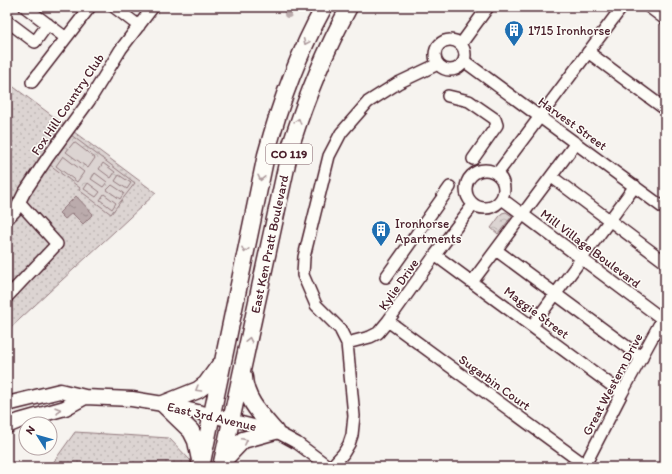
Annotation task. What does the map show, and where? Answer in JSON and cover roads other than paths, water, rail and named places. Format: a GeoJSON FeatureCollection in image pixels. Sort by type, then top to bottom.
{"type":"FeatureCollection","features":[{"type":"Feature","properties":{"kind":"highway","name":"East Ken Pratt Boulevard"},"geometry":{"type":"LineString","coordinates":[[201,466],[266,155],[277,114],[294,70],[312,29],[324,7]]}},
{"type":"Feature","properties":{"kind":"highway","name":"East Ken Pratt Boulevard"},"geometry":{"type":"LineString","coordinates":[[222,464],[291,145],[305,101],[321,64],[350,7]]}},
{"type":"Feature","properties":{"kind":"highway"},"geometry":{"type":"LineString","coordinates":[[201,466],[196,441],[191,431],[163,404],[206,384],[222,361]]}},
{"type":"Feature","properties":{"kind":"highway"},"geometry":{"type":"LineString","coordinates":[[222,464],[243,440],[275,431],[256,409],[248,396],[244,381],[243,365]]}},
{"type":"Feature","properties":{"kind":"main road","name":"East 3rd Avenue"},"geometry":{"type":"LineString","coordinates":[[7,404],[60,391],[85,397],[132,398],[232,420]]}},
{"type":"Feature","properties":{"kind":"main road"},"geometry":{"type":"LineString","coordinates":[[7,426],[19,421],[65,408],[85,397]]}},
{"type":"Feature","properties":{"kind":"street"},"geometry":{"type":"LineString","coordinates":[[25,7],[66,38]]}},
{"type":"Feature","properties":{"kind":"street"},"geometry":{"type":"LineString","coordinates":[[32,82],[90,7]]}},
{"type":"Feature","properties":{"kind":"street"},"geometry":{"type":"LineString","coordinates":[[114,7],[139,26]]}},
{"type":"Feature","properties":{"kind":"street","name":"Fox Hill Country Club"},"geometry":{"type":"LineString","coordinates":[[7,219],[15,211],[19,202],[48,157],[89,101],[121,49],[153,7]]}},
{"type":"Feature","properties":{"kind":"street"},"geometry":{"type":"LineString","coordinates":[[461,44],[488,7]]}},
{"type":"Feature","properties":{"kind":"street"},"geometry":{"type":"LineString","coordinates":[[497,174],[622,7]]}},
{"type":"Feature","properties":{"kind":"street"},"geometry":{"type":"LineString","coordinates":[[649,7],[665,19]]}},
{"type":"Feature","properties":{"kind":"street"},"geometry":{"type":"LineString","coordinates":[[7,21],[35,42],[48,24]]}},
{"type":"Feature","properties":{"kind":"street"},"geometry":{"type":"LineString","coordinates":[[454,41],[461,44],[465,54],[464,60],[460,66],[450,70],[438,64],[436,52],[442,42],[454,41]]}},
{"type":"Feature","properties":{"kind":"street"},"geometry":{"type":"LineString","coordinates":[[588,52],[665,109]]}},
{"type":"Feature","properties":{"kind":"street","name":"Harvest Street"},"geometry":{"type":"LineString","coordinates":[[464,60],[665,209]]}},
{"type":"Feature","properties":{"kind":"street"},"geometry":{"type":"LineString","coordinates":[[330,467],[343,454],[352,435],[354,416],[347,343],[340,329],[316,305],[303,275],[304,257],[329,156],[341,133],[368,102],[398,83],[438,64]]}},
{"type":"Feature","properties":{"kind":"street"},"geometry":{"type":"LineString","coordinates":[[448,96],[469,101],[497,122],[497,125],[473,159]]}},
{"type":"Feature","properties":{"kind":"street"},"geometry":{"type":"LineString","coordinates":[[472,282],[576,143]]}},
{"type":"Feature","properties":{"kind":"street"},"geometry":{"type":"LineString","coordinates":[[480,170],[487,170],[497,174],[502,180],[504,187],[502,199],[490,208],[484,209],[473,205],[467,197],[466,184],[474,173],[480,170]]}},
{"type":"Feature","properties":{"kind":"street"},"geometry":{"type":"LineString","coordinates":[[552,177],[665,262]]}},
{"type":"Feature","properties":{"kind":"street"},"geometry":{"type":"LineString","coordinates":[[532,326],[635,186]]}},
{"type":"Feature","properties":{"kind":"street"},"geometry":{"type":"LineString","coordinates":[[386,276],[450,188]]}},
{"type":"Feature","properties":{"kind":"street","name":"Mill Village Boulevard"},"geometry":{"type":"LineString","coordinates":[[502,199],[664,319]]}},
{"type":"Feature","properties":{"kind":"street"},"geometry":{"type":"LineString","coordinates":[[7,297],[58,244],[19,202]]}},
{"type":"Feature","properties":{"kind":"street","name":"Kylie Drive"},"geometry":{"type":"LineString","coordinates":[[347,343],[370,337],[378,333],[473,205]]}},
{"type":"Feature","properties":{"kind":"street"},"geometry":{"type":"LineString","coordinates":[[496,250],[642,358]]}},
{"type":"Feature","properties":{"kind":"street","name":"Maggie Street"},"geometry":{"type":"LineString","coordinates":[[435,255],[622,393]]}},
{"type":"Feature","properties":{"kind":"street","name":"Great Western Drive"},"geometry":{"type":"LineString","coordinates":[[585,466],[622,393],[664,319]]}},
{"type":"Feature","properties":{"kind":"street","name":"Sugarbin Court"},"geometry":{"type":"LineString","coordinates":[[388,321],[585,466]]}},
{"type":"Feature","properties":{"kind":"street","name":"East 3rd Avenue"},"geometry":{"type":"LineString","coordinates":[[232,420],[275,431],[297,443],[330,467]]}},
{"type":"Feature","properties":{"kind":"water"},"geometry":{"type":"Polygon","coordinates":[[[76,196],[93,214],[83,224],[72,213],[65,219],[59,213],[76,196]]]}},
{"type":"Feature","properties":{"kind":"waterway"},"geometry":{"type":"LineString","coordinates":[[288,7],[288,14]]}},
{"type":"Feature","properties":{"kind":"place","name":"1715 Ironhorse"},"geometry":{"type":"Point","coordinates":[514,47]}},
{"type":"Feature","properties":{"kind":"place","name":"Ironhorse Apartments"},"geometry":{"type":"Point","coordinates":[381,247]}}]}
